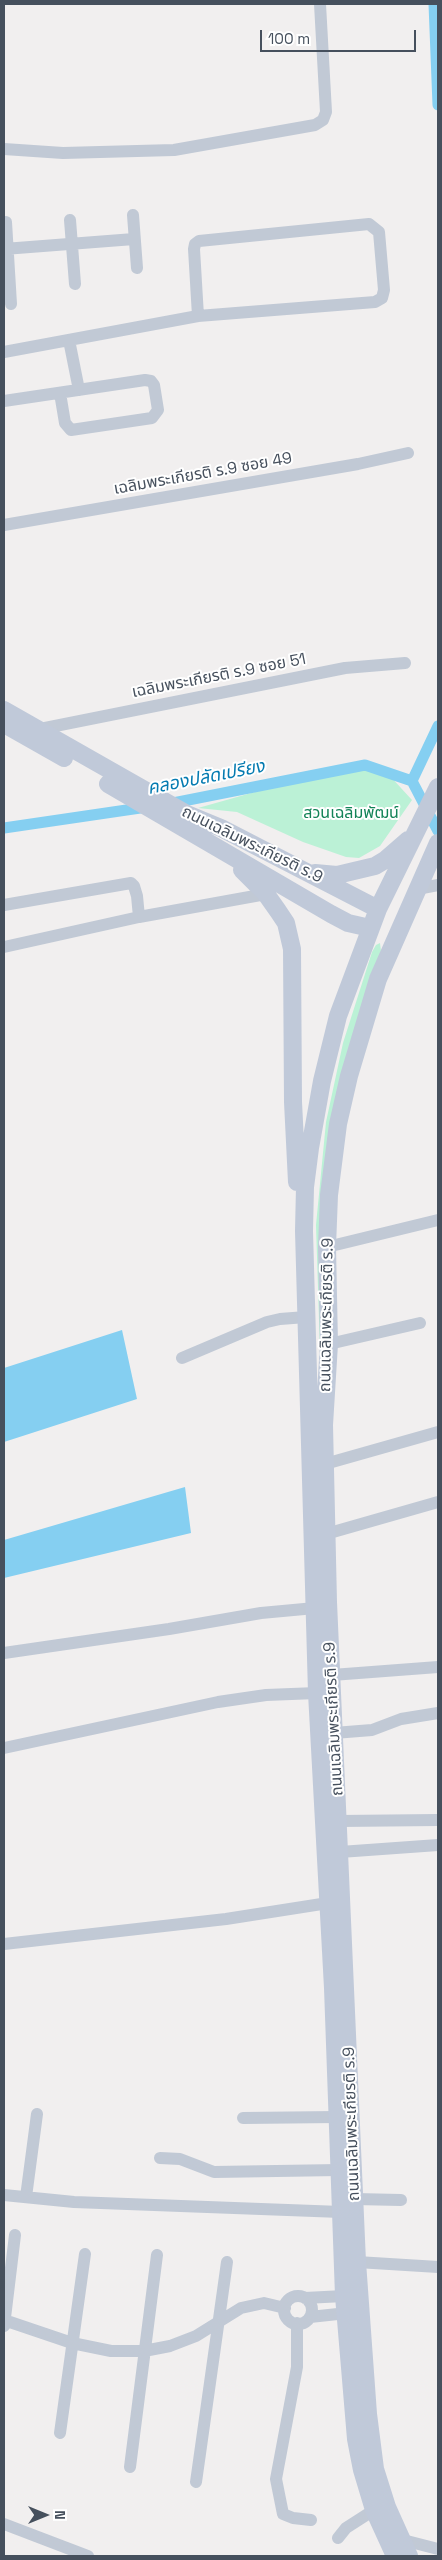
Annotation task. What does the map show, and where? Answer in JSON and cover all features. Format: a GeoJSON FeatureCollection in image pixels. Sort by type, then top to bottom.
{"type":"FeatureCollection","features":[{"type":"Feature","properties":{"kind":"main road","name":"ถนนเฉลิมพระเกียรติ ร.9"},"geometry":{"type":"LineString","coordinates":[[4,710],[40,730],[168,818],[224,853],[348,923],[377,919]]}},
{"type":"Feature","properties":{"kind":"main road","name":"ถนนเฉลิมพระเกียรติ ร.9"},"geometry":{"type":"LineString","coordinates":[[4,724],[127,788],[187,814],[307,871],[377,919]]}},
{"type":"Feature","properties":{"kind":"main road"},"geometry":{"type":"LineString","coordinates":[[389,951],[377,919],[438,787]]}},
{"type":"Feature","properties":{"kind":"main road"},"geometry":{"type":"LineString","coordinates":[[307,871],[337,875],[375,866],[385,860],[418,827]]}},
{"type":"Feature","properties":{"kind":"main road","name":"ถนนเฉลิมพระเกียรติ ร.9"},"geometry":{"type":"LineString","coordinates":[[395,2556],[374,2510],[362,2470],[356,2440],[353,2304],[357,2262],[339,1821],[334,1733],[324,1693],[332,1675],[324,1425],[329,1344],[327,1246],[329,1195],[340,1114],[367,1013],[389,951],[434,851]]}},
{"type":"Feature","properties":{"kind":"main road"},"geometry":{"type":"LineString","coordinates":[[224,853],[266,894],[286,923],[292,949],[297,1193],[304,1231]]}},
{"type":"Feature","properties":{"kind":"main road"},"geometry":{"type":"LineString","coordinates":[[377,919],[417,889]]}},
{"type":"Feature","properties":{"kind":"main road","name":"ถนนเฉลิมพระเกียรติ ร.9"},"geometry":{"type":"LineString","coordinates":[[377,919],[338,1016],[322,1081],[305,1187],[304,1231],[315,1608],[324,1693],[328,1903],[340,2170],[340,2212],[370,2446],[387,2506],[399,2539],[409,2556]]}},
{"type":"Feature","properties":{"kind":"street"},"geometry":{"type":"LineString","coordinates":[[4,149],[63,153],[174,150],[315,125],[323,120],[326,112],[320,4]]}},
{"type":"Feature","properties":{"kind":"street"},"geometry":{"type":"LineString","coordinates":[[133,215],[136,268]]}},
{"type":"Feature","properties":{"kind":"street"},"geometry":{"type":"LineString","coordinates":[[70,220],[75,284]]}},
{"type":"Feature","properties":{"kind":"street"},"geometry":{"type":"LineString","coordinates":[[6,222],[6,249],[11,304]]}},
{"type":"Feature","properties":{"kind":"street"},"geometry":{"type":"LineString","coordinates":[[4,352],[198,316],[375,302],[382,298],[384,290],[379,232],[370,224],[199,241],[195,244],[194,249],[198,316]]}},
{"type":"Feature","properties":{"kind":"street"},"geometry":{"type":"LineString","coordinates":[[6,249],[134,239]]}},
{"type":"Feature","properties":{"kind":"street"},"geometry":{"type":"LineString","coordinates":[[69,340],[79,390]]}},
{"type":"Feature","properties":{"kind":"street"},"geometry":{"type":"LineString","coordinates":[[4,401],[79,390],[150,381],[154,385],[158,410],[152,418],[71,430],[64,423],[60,393]]}},
{"type":"Feature","properties":{"kind":"street","name":"เฉลิมพระเกียรติ ร.9 ซอย 49"},"geometry":{"type":"LineString","coordinates":[[4,525],[349,466],[408,453]]}},
{"type":"Feature","properties":{"kind":"street","name":"เฉลิมพระเกียรติ ร.9 ซอย 51"},"geometry":{"type":"LineString","coordinates":[[40,730],[345,668],[405,663]]}},
{"type":"Feature","properties":{"kind":"street"},"geometry":{"type":"LineString","coordinates":[[4,905],[131,883],[137,896],[140,917]]}},
{"type":"Feature","properties":{"kind":"street"},"geometry":{"type":"LineString","coordinates":[[417,889],[438,885]]}},
{"type":"Feature","properties":{"kind":"street"},"geometry":{"type":"LineString","coordinates":[[4,947],[140,917],[266,894]]}},
{"type":"Feature","properties":{"kind":"street"},"geometry":{"type":"LineString","coordinates":[[327,1246],[438,1220]]}},
{"type":"Feature","properties":{"kind":"street"},"geometry":{"type":"LineString","coordinates":[[182,1358],[267,1322],[306,1317]]}},
{"type":"Feature","properties":{"kind":"street"},"geometry":{"type":"LineString","coordinates":[[329,1344],[420,1323]]}},
{"type":"Feature","properties":{"kind":"street"},"geometry":{"type":"LineString","coordinates":[[325,1464],[438,1432]]}},
{"type":"Feature","properties":{"kind":"street"},"geometry":{"type":"LineString","coordinates":[[326,1534],[438,1502]]}},
{"type":"Feature","properties":{"kind":"street"},"geometry":{"type":"LineString","coordinates":[[4,1653],[169,1629],[261,1612],[315,1608]]}},
{"type":"Feature","properties":{"kind":"street"},"geometry":{"type":"LineString","coordinates":[[332,1675],[438,1667]]}},
{"type":"Feature","properties":{"kind":"street"},"geometry":{"type":"LineString","coordinates":[[4,1748],[218,1702],[266,1694],[324,1693]]}},
{"type":"Feature","properties":{"kind":"street"},"geometry":{"type":"LineString","coordinates":[[334,1733],[372,1730],[401,1719],[438,1713]]}},
{"type":"Feature","properties":{"kind":"street"},"geometry":{"type":"LineString","coordinates":[[339,1821],[438,1820]]}},
{"type":"Feature","properties":{"kind":"street"},"geometry":{"type":"LineString","coordinates":[[340,1852],[438,1844]]}},
{"type":"Feature","properties":{"kind":"street"},"geometry":{"type":"LineString","coordinates":[[4,1944],[258,1915],[290,1907],[328,1903]]}},
{"type":"Feature","properties":{"kind":"street"},"geometry":{"type":"LineString","coordinates":[[26,2198],[37,2114]]}},
{"type":"Feature","properties":{"kind":"street"},"geometry":{"type":"LineString","coordinates":[[243,2118],[337,2117]]}},
{"type":"Feature","properties":{"kind":"street"},"geometry":{"type":"LineString","coordinates":[[160,2158],[180,2159],[214,2172],[340,2170]]}},
{"type":"Feature","properties":{"kind":"street"},"geometry":{"type":"LineString","coordinates":[[4,2195],[74,2202],[340,2212]]}},
{"type":"Feature","properties":{"kind":"street"},"geometry":{"type":"LineString","coordinates":[[355,2199],[401,2200]]}},
{"type":"Feature","properties":{"kind":"street"},"geometry":{"type":"LineString","coordinates":[[15,2235],[4,2323],[72,2343],[111,2350],[144,2351],[170,2346],[196,2336],[241,2308],[264,2303],[285,2308]]}},
{"type":"Feature","properties":{"kind":"street"},"geometry":{"type":"LineString","coordinates":[[60,2433],[84,2254]]}},
{"type":"Feature","properties":{"kind":"street"},"geometry":{"type":"LineString","coordinates":[[130,2467],[157,2255]]}},
{"type":"Feature","properties":{"kind":"street"},"geometry":{"type":"LineString","coordinates":[[196,2482],[227,2262]]}},
{"type":"Feature","properties":{"kind":"street"},"geometry":{"type":"LineString","coordinates":[[357,2262],[438,2266]]}},
{"type":"Feature","properties":{"kind":"street"},"geometry":{"type":"LineString","coordinates":[[305,2298],[312,2306],[310,2316],[307,2321],[297,2323],[288,2318],[285,2308],[290,2299],[295,2296],[353,2304]]}},
{"type":"Feature","properties":{"kind":"street"},"geometry":{"type":"LineString","coordinates":[[310,2316],[353,2304]]}},
{"type":"Feature","properties":{"kind":"street"},"geometry":{"type":"LineString","coordinates":[[297,2323],[297,2367],[276,2479],[283,2514],[293,2518],[311,2520]]}},
{"type":"Feature","properties":{"kind":"street"},"geometry":{"type":"LineString","coordinates":[[338,2538],[346,2528],[374,2510]]}},
{"type":"Feature","properties":{"kind":"street"},"geometry":{"type":"LineString","coordinates":[[4,2524],[88,2556]]}},
{"type":"Feature","properties":{"kind":"street"},"geometry":{"type":"LineString","coordinates":[[399,2539],[438,2549]]}},
{"type":"Feature","properties":{"kind":"green space","name":"สวนเฉลิมพัฒน์"},"geometry":{"type":"Polygon","coordinates":[[[347,771],[373,771],[390,776],[412,800],[380,846],[359,858],[346,857],[303,842],[237,812],[198,808],[269,788],[347,771]]]}},
{"type":"Feature","properties":{"kind":"green space"},"geometry":{"type":"Polygon","coordinates":[[[380,943],[381,951],[348,1052],[320,1352],[316,1225],[326,1122],[343,1043],[372,952],[376,945],[380,943]]]}},
{"type":"Feature","properties":{"kind":"water"},"geometry":{"type":"Polygon","coordinates":[[[122,1330],[137,1399],[4,1442],[4,1368],[122,1330]]]}},
{"type":"Feature","properties":{"kind":"water"},"geometry":{"type":"Polygon","coordinates":[[[185,1487],[191,1533],[4,1578],[4,1540],[185,1487]]]}},
{"type":"Feature","properties":{"kind":"waterway"},"geometry":{"type":"LineString","coordinates":[[434,4],[438,105]]}},
{"type":"Feature","properties":{"kind":"waterway"},"geometry":{"type":"LineString","coordinates":[[412,781],[438,726]]}},
{"type":"Feature","properties":{"kind":"waterway","name":"คลองปลัดเปรียง"},"geometry":{"type":"LineString","coordinates":[[168,804],[365,765],[412,781]]}},
{"type":"Feature","properties":{"kind":"waterway"},"geometry":{"type":"LineString","coordinates":[[412,781],[438,831]]}},
{"type":"Feature","properties":{"kind":"waterway","name":"คลองปลัดเปรียง"},"geometry":{"type":"LineString","coordinates":[[4,828],[147,807]]}}]}
